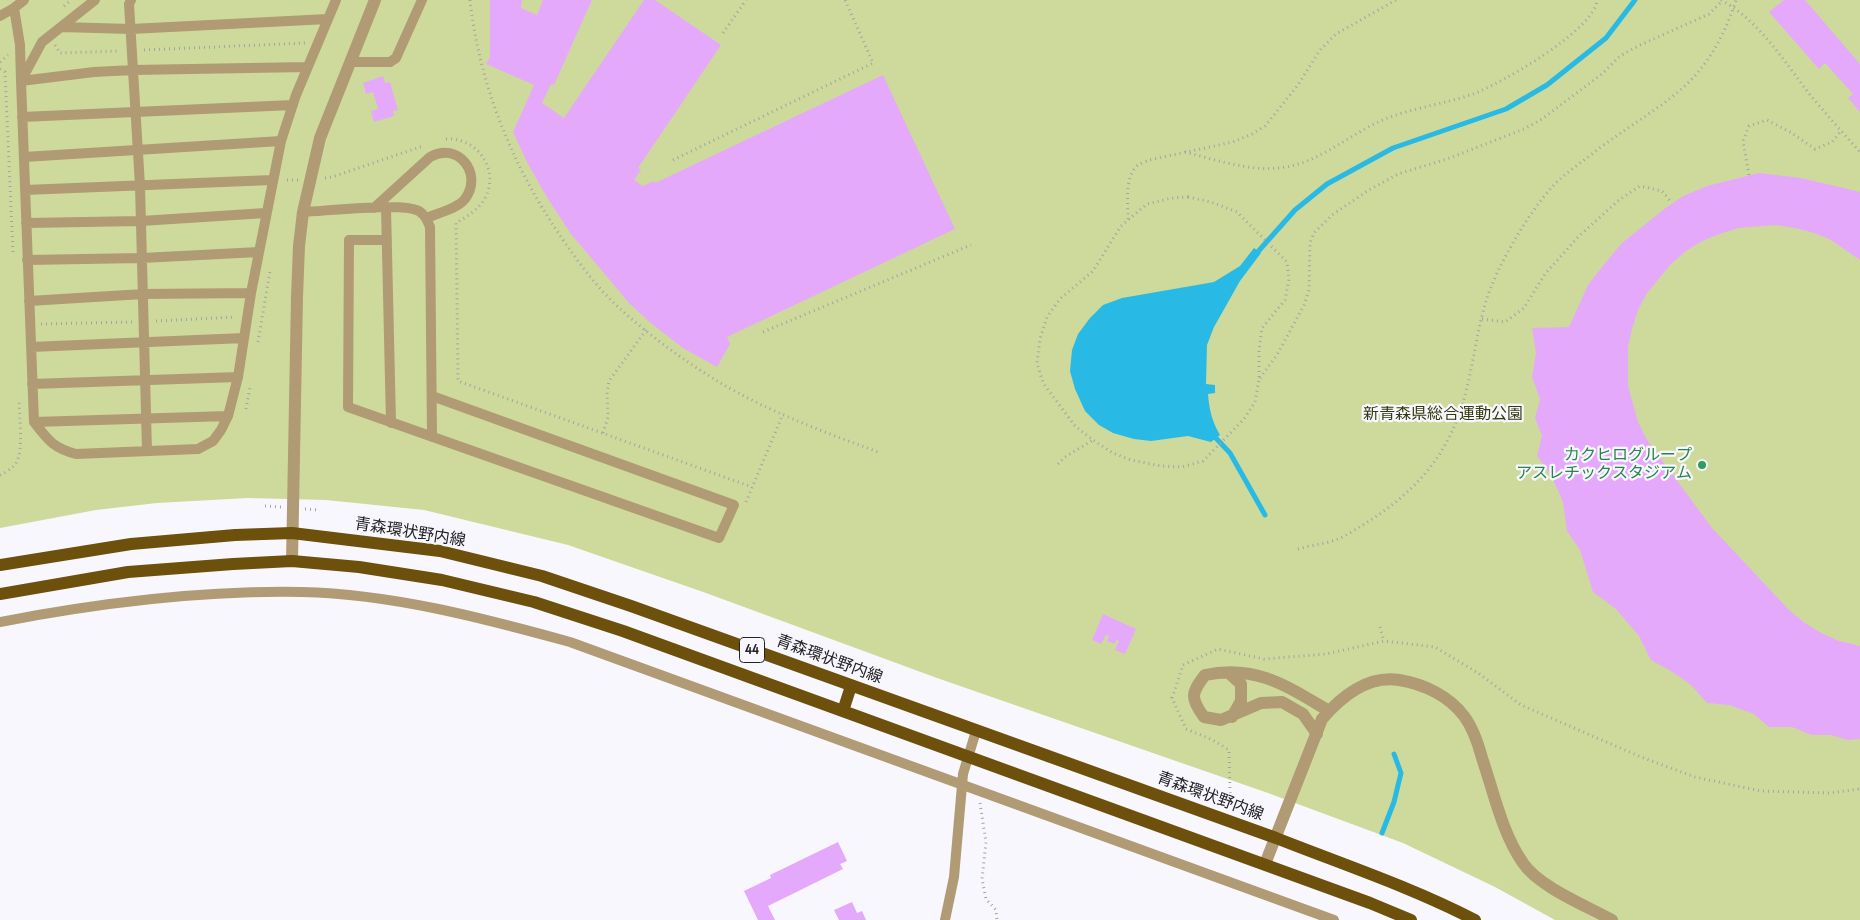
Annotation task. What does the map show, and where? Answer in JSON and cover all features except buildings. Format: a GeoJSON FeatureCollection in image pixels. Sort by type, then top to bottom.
{"type":"FeatureCollection","features":[{"type":"Feature","properties":{"kind":"main road","name":"青森環状野内線"},"geometry":{"type":"LineString","coordinates":[[0,565],[131,544],[292,533],[440,551],[542,576],[631,606],[1276,838],[1454,909],[1475,920]]}},
{"type":"Feature","properties":{"kind":"main road","name":"44"},"geometry":{"type":"LineString","coordinates":[[0,594],[128,572],[292,561],[359,567],[442,580],[534,602],[623,631],[1370,902],[1411,920]]}},
{"type":"Feature","properties":{"kind":"main road"},"geometry":{"type":"LineString","coordinates":[[843,711],[852,686]]}},
{"type":"Feature","properties":{"kind":"street"},"geometry":{"type":"LineString","coordinates":[[292,561],[297,297],[299,246],[303,212],[320,138],[375,0]]}},
{"type":"Feature","properties":{"kind":"street"},"geometry":{"type":"LineString","coordinates":[[1317,734],[1302,714],[1282,702],[1260,704],[1232,717],[1220,720],[1204,717],[1194,705],[1194,689],[1205,675],[1221,671],[1246,673],[1268,677],[1329,711]]}},
{"type":"Feature","properties":{"kind":"street"},"geometry":{"type":"LineString","coordinates":[[1229,673],[1241,684],[1241,701],[1232,717]]}},
{"type":"Feature","properties":{"kind":"street"},"geometry":{"type":"LineString","coordinates":[[1265,864],[1322,720],[1329,711],[1354,689],[1392,679],[1412,682],[1433,690],[1450,702],[1464,716],[1475,734],[1510,843],[1525,866],[1543,882],[1612,920]]}},
{"type":"Feature","properties":{"kind":"lane"},"geometry":{"type":"LineString","coordinates":[[0,16],[24,0]]}},
{"type":"Feature","properties":{"kind":"lane"},"geometry":{"type":"LineString","coordinates":[[21,81],[42,42],[95,0]]}},
{"type":"Feature","properties":{"kind":"lane"},"geometry":{"type":"LineString","coordinates":[[14,8],[20,44],[34,422],[50,443],[62,450],[76,454],[198,449],[213,442],[221,430],[228,416],[238,377],[251,293],[281,141],[292,105],[336,0]]}},
{"type":"Feature","properties":{"kind":"lane"},"geometry":{"type":"LineString","coordinates":[[350,62],[390,62],[396,58],[422,0]]}},
{"type":"Feature","properties":{"kind":"lane"},"geometry":{"type":"LineString","coordinates":[[128,1],[140,186],[147,451]]}},
{"type":"Feature","properties":{"kind":"lane"},"geometry":{"type":"LineString","coordinates":[[60,27],[130,29],[328,19]]}},
{"type":"Feature","properties":{"kind":"lane"},"geometry":{"type":"LineString","coordinates":[[21,81],[94,72],[133,70],[307,68]]}},
{"type":"Feature","properties":{"kind":"lane"},"geometry":{"type":"LineString","coordinates":[[22,117],[292,105]]}},
{"type":"Feature","properties":{"kind":"lane"},"geometry":{"type":"LineString","coordinates":[[24,157],[281,141]]}},
{"type":"Feature","properties":{"kind":"lane"},"geometry":{"type":"LineString","coordinates":[[374,208],[430,157],[437,153],[453,154],[469,167],[472,184],[465,199],[457,206],[426,218]]}},
{"type":"Feature","properties":{"kind":"lane"},"geometry":{"type":"LineString","coordinates":[[25,190],[272,180]]}},
{"type":"Feature","properties":{"kind":"lane"},"geometry":{"type":"LineString","coordinates":[[386,208],[392,422]]}},
{"type":"Feature","properties":{"kind":"lane"},"geometry":{"type":"LineString","coordinates":[[303,212],[406,208],[419,212],[426,218],[430,227],[432,437]]}},
{"type":"Feature","properties":{"kind":"lane"},"geometry":{"type":"LineString","coordinates":[[26,222],[141,221],[266,213]]}},
{"type":"Feature","properties":{"kind":"lane"},"geometry":{"type":"LineString","coordinates":[[387,240],[349,240],[348,407],[719,538],[734,505],[432,396]]}},
{"type":"Feature","properties":{"kind":"lane"},"geometry":{"type":"LineString","coordinates":[[27,260],[142,258],[259,252]]}},
{"type":"Feature","properties":{"kind":"lane"},"geometry":{"type":"LineString","coordinates":[[29,300],[143,294],[251,293]]}},
{"type":"Feature","properties":{"kind":"lane"},"geometry":{"type":"LineString","coordinates":[[31,347],[244,338]]}},
{"type":"Feature","properties":{"kind":"lane"},"geometry":{"type":"LineString","coordinates":[[32,384],[238,377]]}},
{"type":"Feature","properties":{"kind":"lane"},"geometry":{"type":"LineString","coordinates":[[34,422],[228,416]]}},
{"type":"Feature","properties":{"kind":"lane"},"geometry":{"type":"LineString","coordinates":[[0,622],[142,600],[227,594],[302,592],[379,599],[451,612],[570,642],[1334,920]]}},
{"type":"Feature","properties":{"kind":"lane"},"geometry":{"type":"LineString","coordinates":[[945,920],[954,877],[962,784],[967,757],[976,731]]}},
{"type":"Feature","properties":{"kind":"path"},"geometry":{"type":"LineString","coordinates":[[470,0],[479,54],[490,94],[504,133],[522,173],[549,219],[581,264],[615,304],[646,330],[720,382],[819,430],[878,452]]}},
{"type":"Feature","properties":{"kind":"path"},"geometry":{"type":"LineString","coordinates":[[723,33],[746,0]]}},
{"type":"Feature","properties":{"kind":"path"},"geometry":{"type":"LineString","coordinates":[[673,160],[873,63],[844,0]]}},
{"type":"Feature","properties":{"kind":"path"},"geometry":{"type":"LineString","coordinates":[[1128,220],[1129,185],[1131,175],[1138,165],[1149,160],[1233,142],[1265,126],[1298,86],[1320,50],[1336,34],[1396,0]]}},
{"type":"Feature","properties":{"kind":"path"},"geometry":{"type":"LineString","coordinates":[[1185,152],[1234,164],[1266,169],[1285,168],[1304,163],[1384,119],[1474,93],[1504,80],[1540,57],[1582,25],[1596,7],[1597,0]]}},
{"type":"Feature","properties":{"kind":"path"},"geometry":{"type":"LineString","coordinates":[[1260,379],[1277,355],[1304,305],[1308,290],[1310,243],[1314,233],[1332,215],[1369,190],[1398,174],[1447,159],[1524,129],[1542,119],[1594,80],[1620,56],[1709,14],[1722,0],[1734,7],[1756,26],[1860,152]]}},
{"type":"Feature","properties":{"kind":"path"},"geometry":{"type":"LineString","coordinates":[[1298,549],[1339,539],[1372,520],[1414,486],[1430,467],[1445,445],[1456,422],[1466,391],[1487,300],[1506,256],[1538,205],[1553,186],[1614,137],[1679,91],[1701,69],[1722,37],[1736,0]]}},
{"type":"Feature","properties":{"kind":"path"},"geometry":{"type":"LineString","coordinates":[[49,37],[60,53],[304,43],[316,47]]}},
{"type":"Feature","properties":{"kind":"path"},"geometry":{"type":"LineString","coordinates":[[0,69],[5,72],[13,260]]}},
{"type":"Feature","properties":{"kind":"path"},"geometry":{"type":"LineString","coordinates":[[1749,175],[1743,141],[1749,126],[1767,120],[1790,132],[1815,149],[1832,142],[1841,131]]}},
{"type":"Feature","properties":{"kind":"path"},"geometry":{"type":"LineString","coordinates":[[442,139],[456,138],[475,147],[482,154],[491,179],[487,195],[480,206],[473,213],[456,223],[458,381],[752,487]]}},
{"type":"Feature","properties":{"kind":"path"},"geometry":{"type":"LineString","coordinates":[[287,180],[332,177],[424,145]]}},
{"type":"Feature","properties":{"kind":"path"},"geometry":{"type":"LineString","coordinates":[[1482,319],[1505,322],[1524,308],[1545,274],[1579,236],[1618,200],[1640,186],[1662,191],[1672,203]]}},
{"type":"Feature","properties":{"kind":"path"},"geometry":{"type":"LineString","coordinates":[[1188,197],[1211,202],[1237,212],[1287,262],[1289,279],[1285,300],[1262,328],[1259,352],[1260,379],[1255,402],[1244,419],[1203,461],[1182,467],[1161,466],[1131,460],[1113,453],[1093,440],[1076,426],[1043,384],[1037,363],[1040,339],[1047,317],[1060,299],[1093,270],[1121,226],[1128,220],[1147,204],[1172,198],[1188,197]]}},
{"type":"Feature","properties":{"kind":"path"},"geometry":{"type":"LineString","coordinates":[[763,332],[971,245]]}},
{"type":"Feature","properties":{"kind":"path"},"geometry":{"type":"LineString","coordinates":[[258,343],[271,265]]}},
{"type":"Feature","properties":{"kind":"path"},"geometry":{"type":"LineString","coordinates":[[603,433],[608,416],[607,392],[609,381],[646,330]]}},
{"type":"Feature","properties":{"kind":"path"},"geometry":{"type":"LineString","coordinates":[[246,409],[251,380]]}},
{"type":"Feature","properties":{"kind":"path"},"geometry":{"type":"LineString","coordinates":[[0,475],[13,467],[19,456],[18,392]]}},
{"type":"Feature","properties":{"kind":"path"},"geometry":{"type":"LineString","coordinates":[[745,504],[783,414]]}},
{"type":"Feature","properties":{"kind":"path"},"geometry":{"type":"LineString","coordinates":[[1058,464],[1065,457],[1093,440]]}},
{"type":"Feature","properties":{"kind":"path"},"geometry":{"type":"LineString","coordinates":[[1380,627],[1384,641]]}},
{"type":"Feature","properties":{"kind":"path"},"geometry":{"type":"LineString","coordinates":[[977,789],[986,842],[982,879],[986,899],[996,910],[997,920]]}},
{"type":"Feature","properties":{"kind":"green space","name":"新青森県総合運動公園"},"geometry":{"type":"Polygon","coordinates":[[[0,0],[1860,0],[1860,920],[1555,920],[1495,887],[1403,843],[1268,793],[937,678],[706,593],[568,545],[424,510],[326,500],[248,498],[157,503],[96,510],[0,528],[0,0]]]}},
{"type":"Feature","properties":{"kind":"water"},"geometry":{"type":"Polygon","coordinates":[[[1254,248],[1261,253],[1240,281],[1214,327],[1207,345],[1206,384],[1215,385],[1215,393],[1208,394],[1208,399],[1213,420],[1220,435],[1211,442],[1188,436],[1151,441],[1134,439],[1113,433],[1099,425],[1085,411],[1075,389],[1070,371],[1072,350],[1078,334],[1090,318],[1103,305],[1122,298],[1214,282],[1240,266],[1254,248]]]}},
{"type":"Feature","properties":{"kind":"waterway"},"geometry":{"type":"LineString","coordinates":[[1255,255],[1295,210],[1327,184],[1393,148],[1506,109],[1547,85],[1606,38],[1635,0]]}},
{"type":"Feature","properties":{"kind":"waterway"},"geometry":{"type":"LineString","coordinates":[[1213,435],[1230,453],[1265,515]]}},
{"type":"Feature","properties":{"kind":"waterway"},"geometry":{"type":"LineString","coordinates":[[1382,833],[1394,802],[1401,773],[1394,754]]}},
{"type":"Feature","properties":{"kind":"place","name":"カクヒログループ アスレチックスタジアム"},"geometry":{"type":"Point","coordinates":[1702,465]}}]}
